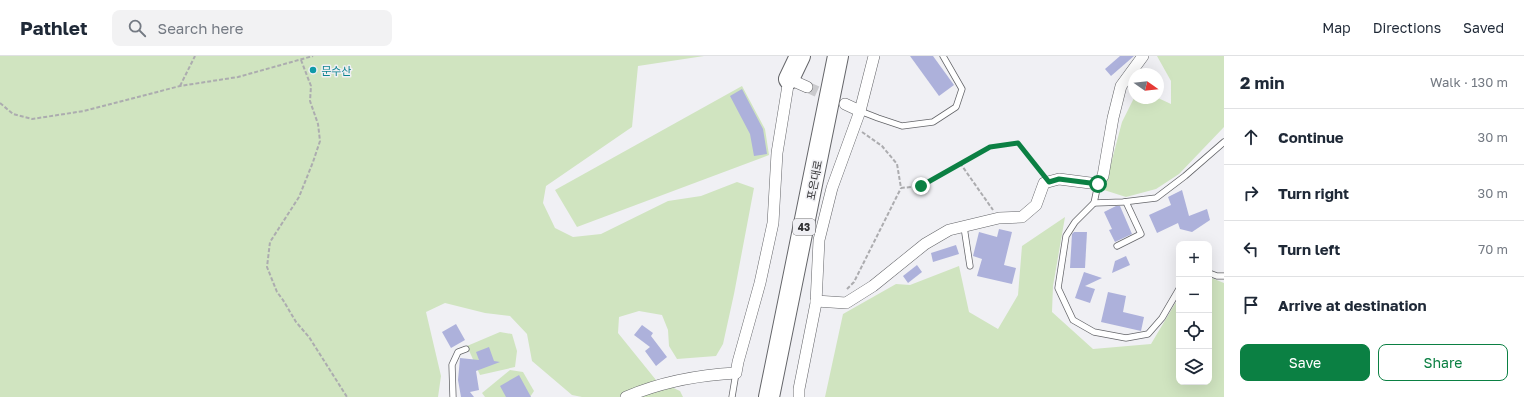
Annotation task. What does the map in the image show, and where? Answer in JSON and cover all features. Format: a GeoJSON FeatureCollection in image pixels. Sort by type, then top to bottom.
{"type":"FeatureCollection","features":[{"type":"Feature","properties":{"kind":"highway"},"geometry":{"type":"LineString","coordinates":[[789,79],[800,56]]}},
{"type":"Feature","properties":{"kind":"highway","name":"포은대로"},"geometry":{"type":"LineString","coordinates":[[757,397],[826,56]]}},
{"type":"Feature","properties":{"kind":"highway","name":"포은대로"},"geometry":{"type":"LineString","coordinates":[[770,397],[775,363],[838,56]]}},
{"type":"Feature","properties":{"kind":"street"},"geometry":{"type":"LineString","coordinates":[[799,397],[816,301],[819,240],[832,188],[855,127],[874,56]]}},
{"type":"Feature","properties":{"kind":"street"},"geometry":{"type":"LineString","coordinates":[[816,301],[846,303],[874,286],[925,244],[949,230],[999,218],[1022,217],[1036,205],[1044,183],[1059,179],[1098,184],[1103,176],[1113,118],[1121,86],[1143,56]]}},
{"type":"Feature","properties":{"kind":"street"},"geometry":{"type":"LineString","coordinates":[[626,397],[647,388],[689,378],[708,374],[736,373],[760,283],[773,223],[777,153],[789,79],[807,87]]}},
{"type":"Feature","properties":{"kind":"street"},"geometry":{"type":"LineString","coordinates":[[845,104],[860,111]]}},
{"type":"Feature","properties":{"kind":"lane"},"geometry":{"type":"LineString","coordinates":[[860,111],[902,126],[933,122],[956,107],[962,89],[943,56]]}},
{"type":"Feature","properties":{"kind":"lane"},"geometry":{"type":"LineString","coordinates":[[1094,203],[1126,202],[1156,198],[1185,176],[1224,142]]}},
{"type":"Feature","properties":{"kind":"lane"},"geometry":{"type":"LineString","coordinates":[[1098,184],[1094,203],[1075,222],[1066,236],[1058,288],[1073,320],[1094,332],[1126,338],[1148,334],[1162,318],[1176,294]]}},
{"type":"Feature","properties":{"kind":"lane"},"geometry":{"type":"LineString","coordinates":[[1117,246],[1141,234],[1126,202]]}},
{"type":"Feature","properties":{"kind":"lane"},"geometry":{"type":"LineString","coordinates":[[964,227],[970,266]]}},
{"type":"Feature","properties":{"kind":"lane"},"geometry":{"type":"LineString","coordinates":[[1212,274],[1224,276]]}},
{"type":"Feature","properties":{"kind":"lane"},"geometry":{"type":"LineString","coordinates":[[453,397],[452,365],[458,352],[466,349]]}},
{"type":"Feature","properties":{"kind":"lane"},"geometry":{"type":"LineString","coordinates":[[732,397],[736,373]]}},
{"type":"Feature","properties":{"kind":"path"},"geometry":{"type":"LineString","coordinates":[[180,86],[195,56]]}},
{"type":"Feature","properties":{"kind":"path"},"geometry":{"type":"LineString","coordinates":[[0,103],[13,114],[32,119],[84,111],[180,86],[238,77],[313,56]]}},
{"type":"Feature","properties":{"kind":"path"},"geometry":{"type":"LineString","coordinates":[[301,60],[311,86],[310,101],[318,124],[320,141],[299,197],[270,242],[267,267],[277,292],[296,322],[309,337],[346,397]]}},
{"type":"Feature","properties":{"kind":"path"},"geometry":{"type":"LineString","coordinates":[[834,302],[854,282],[901,188],[897,164],[882,146],[855,127]]}},
{"type":"Feature","properties":{"kind":"path"},"geometry":{"type":"LineString","coordinates":[[901,188],[921,186],[990,147],[1018,143],[1049,182]]}},
{"type":"Feature","properties":{"kind":"path"},"geometry":{"type":"LineString","coordinates":[[960,163],[999,218]]}},
{"type":"Feature","properties":{"kind":"green space"},"geometry":{"type":"Polygon","coordinates":[[[0,56],[704,56],[638,66],[632,127],[546,186],[543,203],[555,228],[573,237],[601,234],[668,201],[701,196],[737,182],[754,188],[723,344],[716,356],[677,359],[669,346],[668,330],[662,315],[639,311],[619,317],[618,333],[656,380],[680,391],[683,397],[582,397],[572,395],[532,361],[527,334],[510,316],[485,313],[445,303],[426,312],[441,376],[438,397],[0,397],[0,56]]]}},
{"type":"Feature","properties":{"kind":"green space"},"geometry":{"type":"Polygon","coordinates":[[[1157,56],[1224,56],[1224,127],[1179,174],[1156,189],[1126,197],[1104,190],[1122,122],[1131,104],[1164,104],[1164,101],[1171,104],[1171,81],[1157,56]]]}},
{"type":"Feature","properties":{"kind":"green space"},"geometry":{"type":"Polygon","coordinates":[[[742,86],[765,129],[769,155],[577,227],[555,190],[742,86]]]}},
{"type":"Feature","properties":{"kind":"green space"},"geometry":{"type":"Polygon","coordinates":[[[1065,217],[1053,286],[1052,312],[1093,349],[1151,344],[1176,302],[1176,385],[1212,385],[1212,278],[1224,283],[1224,397],[825,397],[843,314],[896,284],[910,285],[959,266],[969,312],[998,329],[1018,295],[1022,246],[1065,217]]]}},
{"type":"Feature","properties":{"kind":"green space"},"geometry":{"type":"Polygon","coordinates":[[[500,332],[512,334],[517,351],[515,367],[480,375],[467,346],[500,332]]]}},
{"type":"Feature","properties":{"kind":"green space"},"geometry":{"type":"Polygon","coordinates":[[[510,370],[523,372],[534,391],[530,397],[485,397],[482,393],[510,370]]]}},
{"type":"Feature","properties":{"kind":"building"},"geometry":{"type":"Polygon","coordinates":[[[910,56],[933,56],[954,85],[939,96],[910,56]]]}},
{"type":"Feature","properties":{"kind":"building"},"geometry":{"type":"Polygon","coordinates":[[[1120,56],[1134,56],[1111,76],[1105,69],[1120,56]]]}},
{"type":"Feature","properties":{"kind":"building"},"geometry":{"type":"Polygon","coordinates":[[[742,89],[763,129],[767,154],[754,156],[750,134],[730,96],[742,89]]]}},
{"type":"Feature","properties":{"kind":"building"},"geometry":{"type":"Polygon","coordinates":[[[1182,190],[1189,216],[1207,209],[1210,220],[1192,232],[1180,229],[1178,223],[1157,233],[1149,215],[1171,205],[1168,197],[1182,190]]]}},
{"type":"Feature","properties":{"kind":"building"},"geometry":{"type":"Polygon","coordinates":[[[1116,206],[1120,206],[1132,234],[1115,242],[1109,230],[1112,229],[1104,212],[1116,206]]]}},
{"type":"Feature","properties":{"kind":"building"},"geometry":{"type":"Polygon","coordinates":[[[999,229],[1012,232],[1004,265],[1016,268],[1012,284],[977,276],[982,259],[973,256],[979,232],[997,237],[999,229]]]}},
{"type":"Feature","properties":{"kind":"building"},"geometry":{"type":"Polygon","coordinates":[[[1074,232],[1087,232],[1085,268],[1070,268],[1072,234],[1074,232]]]}},
{"type":"Feature","properties":{"kind":"building"},"geometry":{"type":"Polygon","coordinates":[[[956,245],[959,254],[933,262],[931,253],[956,245]]]}},
{"type":"Feature","properties":{"kind":"building"},"geometry":{"type":"Polygon","coordinates":[[[1126,256],[1130,265],[1112,273],[1115,261],[1126,256]]]}},
{"type":"Feature","properties":{"kind":"building"},"geometry":{"type":"Polygon","coordinates":[[[917,265],[922,272],[908,283],[903,276],[917,265]]]}},
{"type":"Feature","properties":{"kind":"building"},"geometry":{"type":"Polygon","coordinates":[[[1084,272],[1102,278],[1085,286],[1095,289],[1090,303],[1075,298],[1084,272]]]}},
{"type":"Feature","properties":{"kind":"building"},"geometry":{"type":"Polygon","coordinates":[[[1108,292],[1126,296],[1123,312],[1144,317],[1141,331],[1101,322],[1108,292]]]}},
{"type":"Feature","properties":{"kind":"building"},"geometry":{"type":"Polygon","coordinates":[[[456,324],[465,340],[451,348],[442,332],[456,324]]]}},
{"type":"Feature","properties":{"kind":"building"},"geometry":{"type":"Polygon","coordinates":[[[642,325],[653,333],[651,336],[667,357],[656,366],[645,351],[650,347],[634,335],[642,325]]]}},
{"type":"Feature","properties":{"kind":"building"},"geometry":{"type":"Polygon","coordinates":[[[489,347],[494,361],[500,362],[476,371],[479,390],[470,392],[474,397],[461,397],[458,380],[460,358],[479,360],[476,352],[489,347]]]}},
{"type":"Feature","properties":{"kind":"building"},"geometry":{"type":"Polygon","coordinates":[[[519,375],[531,397],[506,397],[500,386],[519,375]]]}},
{"type":"Feature","properties":{"kind":"tunnel"},"geometry":{"type":"LineString","coordinates":[[807,87],[834,99]]}},
{"type":"Feature","properties":{"kind":"place","name":"문수산"},"geometry":{"type":"Point","coordinates":[313,70]}},
{"type":"Feature","properties":{"kind":"route"},"geometry":{"type":"LineString","coordinates":[[921,186],[990,147],[1018,143],[1049,182],[1059,179],[1098,184]]}}]}
